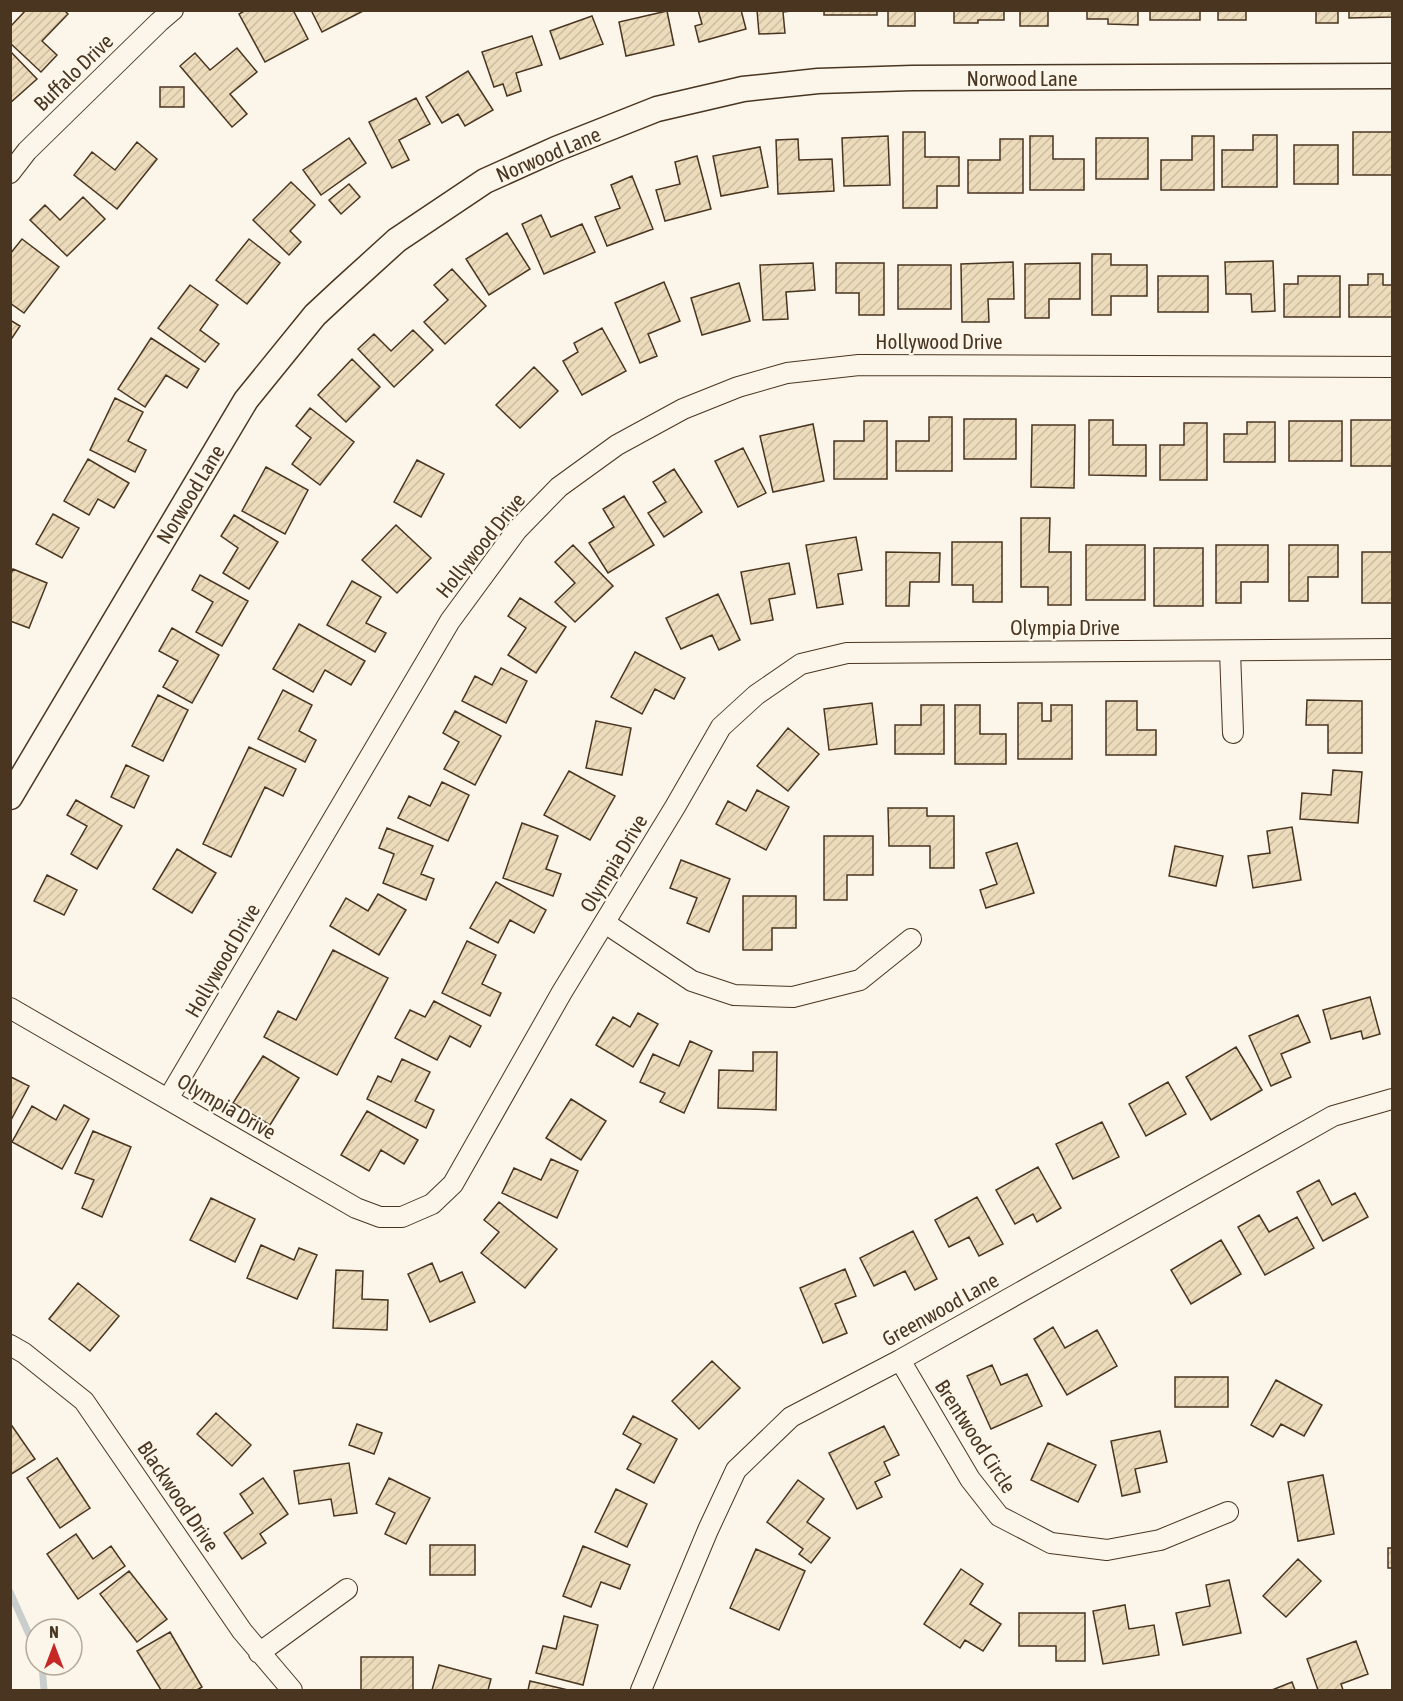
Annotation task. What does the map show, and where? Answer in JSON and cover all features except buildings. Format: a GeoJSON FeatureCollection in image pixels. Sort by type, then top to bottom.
{"type":"FeatureCollection","features":[{"type":"Feature","properties":{"kind":"street","name":"Buffalo Drive"},"geometry":{"type":"LineString","coordinates":[[10,173],[27,151],[173,10]]}},
{"type":"Feature","properties":{"kind":"street","name":"Norwood Lane"},"geometry":{"type":"LineString","coordinates":[[10,798],[246,399],[315,315],[343,289],[397,240],[485,181],[556,149],[657,109],[743,89],[818,81],[912,78],[1392,76]]}},
{"type":"Feature","properties":{"kind":"street","name":"Hollywood Drive"},"geometry":{"type":"LineString","coordinates":[[168,1099],[450,621],[517,530],[559,487],[617,445],[683,409],[738,387],[787,373],[859,365],[1392,367]]}},
{"type":"Feature","properties":{"kind":"street","name":"Olympia Drive"},"geometry":{"type":"LineString","coordinates":[[10,1008],[356,1208],[380,1217],[402,1217],[432,1204],[453,1184],[562,992],[721,727],[756,694],[801,664],[848,653],[1392,649]]}},
{"type":"Feature","properties":{"kind":"street"},"geometry":{"type":"LineString","coordinates":[[1230,651],[1233,733]]}},
{"type":"Feature","properties":{"kind":"street"},"geometry":{"type":"LineString","coordinates":[[605,923],[692,981],[734,995],[793,997],[860,980],[911,939]]}},
{"type":"Feature","properties":{"kind":"street","name":"Greenwood Lane"},"geometry":{"type":"LineString","coordinates":[[641,1690],[708,1530],[736,1470],[791,1417],[900,1360],[1334,1116],[1392,1099]]}},
{"type":"Feature","properties":{"kind":"street","name":"Blackwood Drive"},"geometry":{"type":"LineString","coordinates":[[10,1345],[24,1353],[84,1401],[259,1653],[292,1690]]}},
{"type":"Feature","properties":{"kind":"street","name":"Brentwood Circle"},"geometry":{"type":"LineString","coordinates":[[900,1360],[970,1479],[999,1516],[1051,1543],[1107,1550],[1160,1540],[1228,1512]]}},
{"type":"Feature","properties":{"kind":"street"},"geometry":{"type":"LineString","coordinates":[[259,1653],[347,1589]]}},
{"type":"Feature","properties":{"kind":"waterway"},"geometry":{"type":"LineString","coordinates":[[10,1592],[24,1623]]}},
{"type":"Feature","properties":{"kind":"waterway"},"geometry":{"type":"LineString","coordinates":[[43,1677],[44,1690]]}}]}
